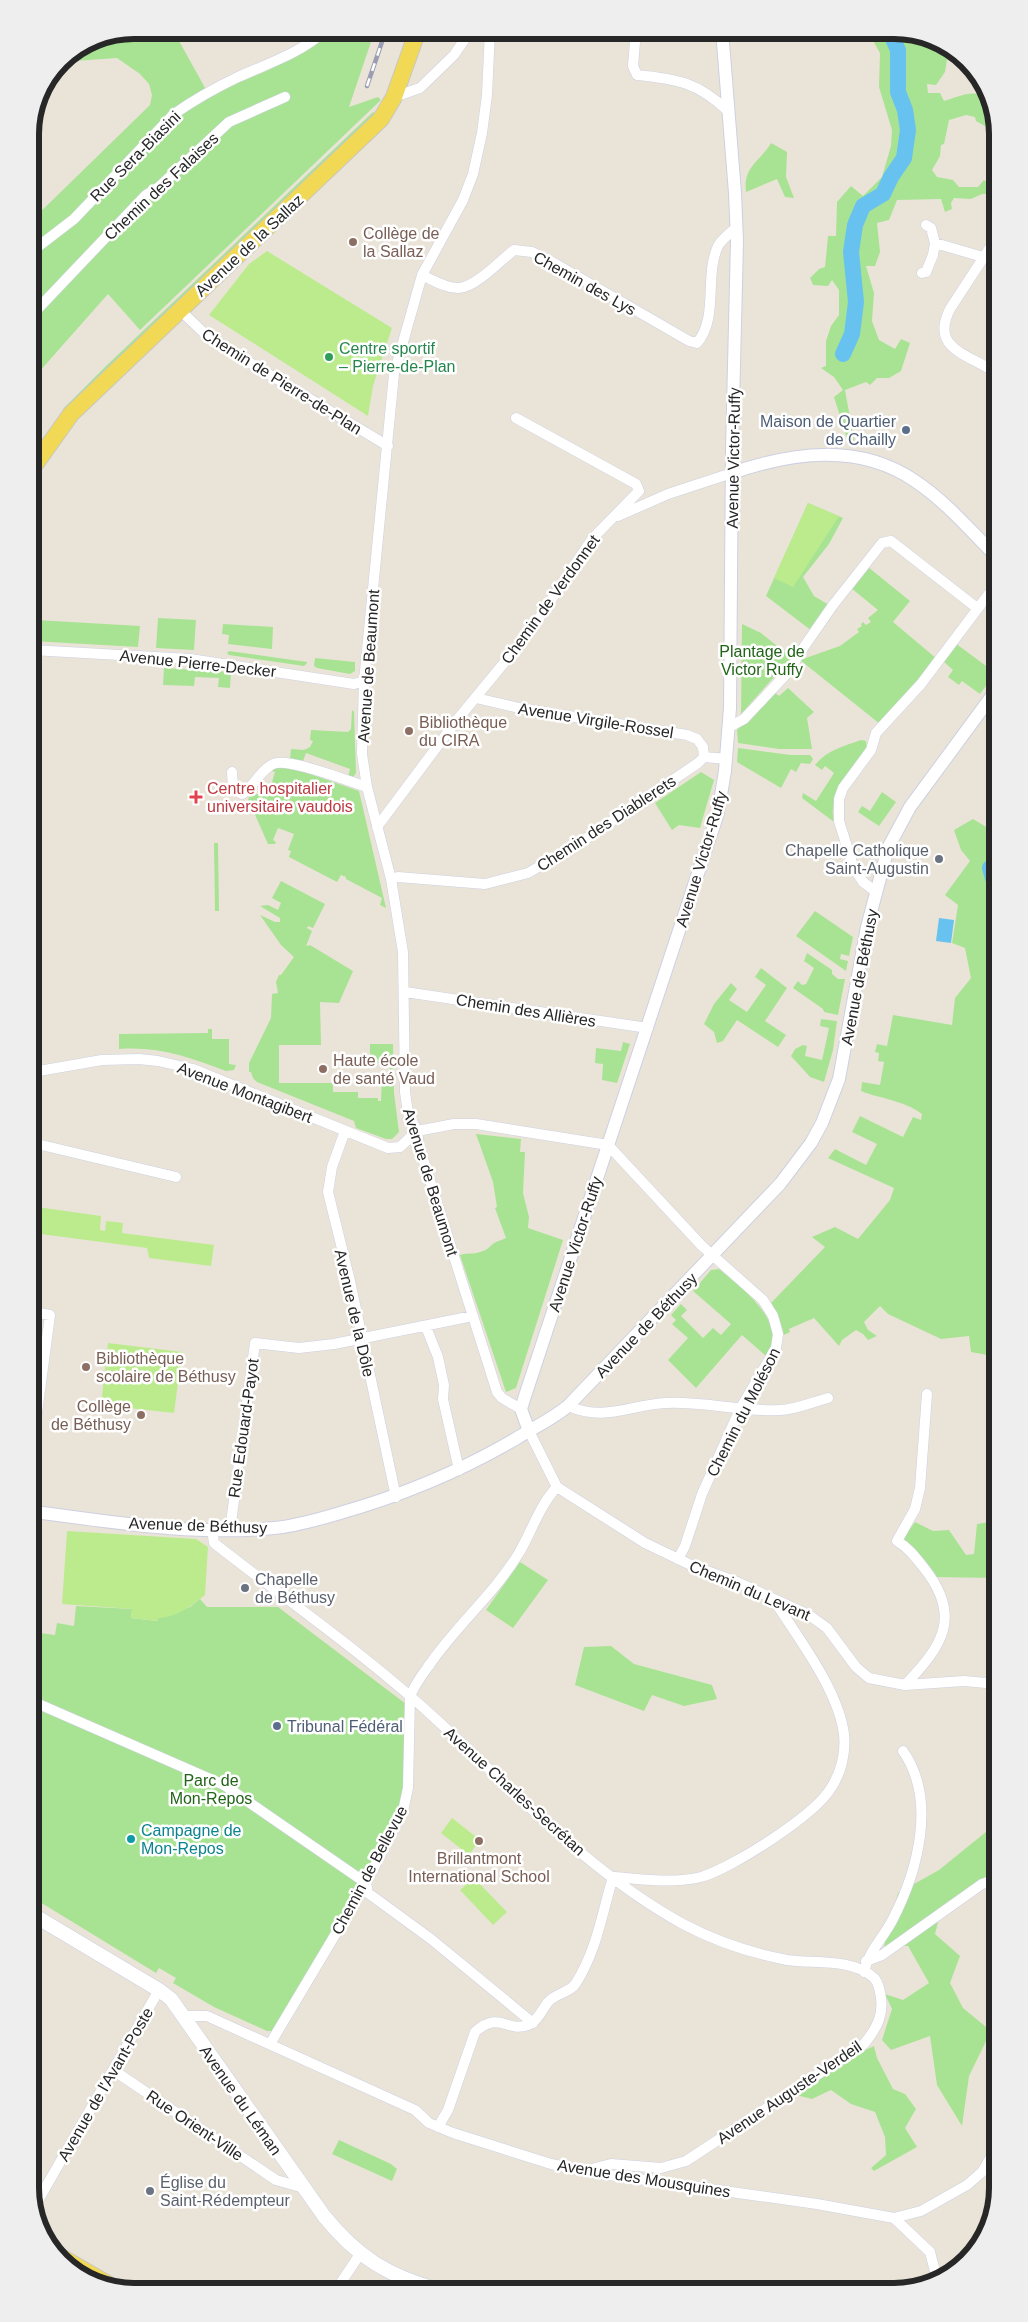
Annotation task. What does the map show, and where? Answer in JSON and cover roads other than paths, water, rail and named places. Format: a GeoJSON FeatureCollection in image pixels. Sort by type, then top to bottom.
{"type":"FeatureCollection","features":[{"type":"Feature","properties":{"kind":"main road"},"geometry":{"type":"LineString","coordinates":[[394,97],[415,39]]}},
{"type":"Feature","properties":{"kind":"main road","name":"Avenue de la Sallaz"},"geometry":{"type":"LineString","coordinates":[[39,457],[71,414],[381,119],[394,97]]}},
{"type":"Feature","properties":{"kind":"main road","name":"Avenue du Léman"},"geometry":{"type":"LineString","coordinates":[[39,1918],[171,1999],[304,2188],[341,2237],[360,2254],[391,2273],[419,2283]]}},
{"type":"Feature","properties":{"kind":"street","name":"Rue Sera-Biasini"},"geometry":{"type":"LineString","coordinates":[[39,245],[74,219],[180,110],[193,100],[237,78],[294,54],[314,39]]}},
{"type":"Feature","properties":{"kind":"street"},"geometry":{"type":"LineString","coordinates":[[394,97],[420,88],[454,55],[465,39]]}},
{"type":"Feature","properties":{"kind":"street","name":"Avenue de Beaumont"},"geometry":{"type":"LineString","coordinates":[[490,39],[487,95],[482,133],[470,184],[422,275],[394,374],[364,681],[362,754],[367,787],[391,879],[403,952],[405,1092],[408,1113],[417,1131],[419,1146],[497,1392],[502,1398],[521,1409]]}},
{"type":"Feature","properties":{"kind":"street"},"geometry":{"type":"LineString","coordinates":[[635,39],[633,66],[637,75],[674,78],[695,87],[716,100],[729,112]]}},
{"type":"Feature","properties":{"kind":"street","name":"Avenue Victor-Ruffy"},"geometry":{"type":"LineString","coordinates":[[521,1409],[718,813],[727,760],[737,227],[723,39]]}},
{"type":"Feature","properties":{"kind":"street","name":"Chemin des Falaises"},"geometry":{"type":"LineString","coordinates":[[39,308],[146,195],[159,187],[229,122],[285,97]]}},
{"type":"Feature","properties":{"kind":"street"},"geometry":{"type":"LineString","coordinates":[[922,273],[926,272],[934,255],[935,243],[931,228],[926,226]]}},
{"type":"Feature","properties":{"kind":"street","name":"Chemin des Lys"},"geometry":{"type":"LineString","coordinates":[[422,275],[449,287],[459,289],[470,286],[514,250],[532,252],[689,341],[697,343],[704,335],[707,324],[714,259],[718,246],[737,227]]}},
{"type":"Feature","properties":{"kind":"street"},"geometry":{"type":"LineString","coordinates":[[935,243],[954,250],[984,257]]}},
{"type":"Feature","properties":{"kind":"street"},"geometry":{"type":"LineString","coordinates":[[989,249],[950,309],[944,332],[954,350],[989,369]]}},
{"type":"Feature","properties":{"kind":"street"},"geometry":{"type":"LineString","coordinates":[[934,255],[954,250]]}},
{"type":"Feature","properties":{"kind":"street","name":"Chemin de Pierre-de-Plan"},"geometry":{"type":"LineString","coordinates":[[181,310],[204,333],[237,355],[329,413],[388,446]]}},
{"type":"Feature","properties":{"kind":"street","name":"Chemin de Verdonnet"},"geometry":{"type":"LineString","coordinates":[[377,827],[457,720],[531,630],[592,539],[608,521],[638,495],[639,486],[516,418]]}},
{"type":"Feature","properties":{"kind":"street"},"geometry":{"type":"LineString","coordinates":[[608,521],[668,494],[732,473],[802,455],[841,454],[877,462],[900,472],[926,489],[989,549]]}},
{"type":"Feature","properties":{"kind":"street"},"geometry":{"type":"LineString","coordinates":[[729,727],[744,719],[793,667],[797,657],[833,605],[882,542],[891,542],[977,608]]}},
{"type":"Feature","properties":{"kind":"street"},"geometry":{"type":"LineString","coordinates":[[875,891],[864,882],[853,866],[839,821],[838,810],[842,791],[871,750],[876,733],[916,690],[989,592]]}},
{"type":"Feature","properties":{"kind":"street","name":"Avenue Pierre-Decker"},"geometry":{"type":"LineString","coordinates":[[39,650],[190,659],[349,683],[364,681]]}},
{"type":"Feature","properties":{"kind":"street","name":"Avenue Virgile-Rossel"},"geometry":{"type":"LineString","coordinates":[[476,698],[527,709],[687,735],[697,739],[703,747],[704,757]]}},
{"type":"Feature","properties":{"kind":"street","name":"Avenue de Béthusy"},"geometry":{"type":"LineString","coordinates":[[39,1513],[156,1527],[230,1530],[275,1528],[302,1524],[396,1496],[459,1470],[551,1420],[568,1406],[780,1184],[804,1153],[822,1123],[839,1078],[875,891],[888,848],[908,809],[957,746],[965,730],[989,699]]}},
{"type":"Feature","properties":{"kind":"street","name":"Avenue de Béthusy"},"geometry":{"type":"LineString","coordinates":[[957,746],[971,735],[989,712]]}},
{"type":"Feature","properties":{"kind":"street"},"geometry":{"type":"LineString","coordinates":[[704,757],[727,760]]}},
{"type":"Feature","properties":{"kind":"street","name":"Chemin des Diablerets"},"geometry":{"type":"LineString","coordinates":[[391,879],[398,877],[485,884],[528,873],[575,846],[704,757]]}},
{"type":"Feature","properties":{"kind":"street"},"geometry":{"type":"LineString","coordinates":[[232,772],[233,788],[242,794],[270,765],[284,762],[367,787]]}},
{"type":"Feature","properties":{"kind":"street","name":"Chemin des Allières"},"geometry":{"type":"LineString","coordinates":[[405,992],[648,1028]]}},
{"type":"Feature","properties":{"kind":"street","name":"Avenue Montagibert"},"geometry":{"type":"LineString","coordinates":[[39,1071],[102,1060],[139,1059],[158,1061],[193,1069],[388,1148],[400,1146],[417,1131]]}},
{"type":"Feature","properties":{"kind":"street"},"geometry":{"type":"LineString","coordinates":[[417,1131],[454,1124],[476,1124],[608,1145]]}},
{"type":"Feature","properties":{"kind":"street","name":"Avenue de la Dôle"},"geometry":{"type":"LineString","coordinates":[[346,1131],[332,1167],[328,1192],[396,1496]]}},
{"type":"Feature","properties":{"kind":"street"},"geometry":{"type":"LineString","coordinates":[[39,1144],[176,1177]]}},
{"type":"Feature","properties":{"kind":"street","name":"Chemin du Moléson"},"geometry":{"type":"LineString","coordinates":[[608,1145],[702,1246],[769,1307],[777,1328],[778,1342],[776,1348],[740,1409],[702,1494],[685,1546],[678,1559]]}},
{"type":"Feature","properties":{"kind":"street"},"geometry":{"type":"LineString","coordinates":[[39,1313],[50,1315],[39,1398]]}},
{"type":"Feature","properties":{"kind":"street"},"geometry":{"type":"LineString","coordinates":[[362,1340],[473,1316]]}},
{"type":"Feature","properties":{"kind":"street"},"geometry":{"type":"LineString","coordinates":[[426,1327],[438,1357],[444,1385],[443,1399],[459,1470]]}},
{"type":"Feature","properties":{"kind":"street","name":"Rue Edouard-Payot"},"geometry":{"type":"LineString","coordinates":[[230,1530],[255,1343],[299,1348],[362,1340]]}},
{"type":"Feature","properties":{"kind":"street"},"geometry":{"type":"LineString","coordinates":[[905,1685],[932,1655],[941,1639],[946,1618],[942,1596],[930,1575],[906,1546],[897,1541],[914,1509],[920,1488],[927,1394]]}},
{"type":"Feature","properties":{"kind":"street"},"geometry":{"type":"LineString","coordinates":[[568,1406],[584,1413],[625,1411],[663,1404],[681,1403],[740,1409],[782,1410],[828,1398]]}},
{"type":"Feature","properties":{"kind":"street"},"geometry":{"type":"LineString","coordinates":[[521,1409],[529,1431],[557,1487]]}},
{"type":"Feature","properties":{"kind":"street","name":"Chemin du Levant"},"geometry":{"type":"LineString","coordinates":[[557,1487],[646,1543],[678,1559],[737,1582],[774,1600],[790,1604],[817,1620],[827,1628],[856,1667],[869,1678],[905,1685],[964,1681],[989,1683]]}},
{"type":"Feature","properties":{"kind":"street","name":"Chemin de Bellevue"},"geometry":{"type":"LineString","coordinates":[[270,2044],[366,1883],[403,1811],[408,1788],[410,1697],[413,1688],[438,1652],[487,1598],[519,1553],[544,1504],[557,1487]]}},
{"type":"Feature","properties":{"kind":"street","name":"Avenue Charles-Secrétan"},"geometry":{"type":"LineString","coordinates":[[212,1529],[214,1543],[410,1697],[555,1831],[651,1905],[684,1924],[733,1945],[786,1960],[853,1967],[864,1972]]}},
{"type":"Feature","properties":{"kind":"street"},"geometry":{"type":"LineString","coordinates":[[438,2127],[448,2110],[475,2032],[484,2024],[493,2021],[524,2027],[533,2023],[549,2001],[576,1984],[598,1937],[613,1877],[666,1881],[701,1877],[724,1869],[803,1816],[819,1804],[831,1789],[841,1768],[844,1752],[844,1734],[841,1718],[815,1666],[774,1600]]}},
{"type":"Feature","properties":{"kind":"street"},"geometry":{"type":"LineString","coordinates":[[39,1704],[224,1785],[366,1883],[368,1893],[431,1939],[533,2023]]}},
{"type":"Feature","properties":{"kind":"street"},"geometry":{"type":"LineString","coordinates":[[864,1972],[866,1961],[893,1920],[911,1880],[919,1846],[920,1813],[916,1777],[912,1765],[903,1751]]}},
{"type":"Feature","properties":{"kind":"street"},"geometry":{"type":"LineString","coordinates":[[853,1967],[882,1955],[982,1884],[989,1882]]}},
{"type":"Feature","properties":{"kind":"street","name":"Avenue Auguste-Verdeil"},"geometry":{"type":"LineString","coordinates":[[595,2173],[596,2168],[604,2164],[661,2168],[686,2160],[864,2044],[877,2026],[882,2006],[876,1981],[864,1972]]}},
{"type":"Feature","properties":{"kind":"street","name":"Avenue de l'Avant-Poste"},"geometry":{"type":"LineString","coordinates":[[40,2198],[159,1990]]}},
{"type":"Feature","properties":{"kind":"street","name":"Avenue des Mousquines"},"geometry":{"type":"LineString","coordinates":[[183,2016],[206,2016],[415,2110],[429,2123],[438,2127],[551,2164],[595,2173],[800,2201],[894,2218]]}},
{"type":"Feature","properties":{"kind":"street","name":"Rue Orient-Ville"},"geometry":{"type":"LineString","coordinates":[[113,2070],[276,2180],[304,2188]]}},
{"type":"Feature","properties":{"kind":"street"},"geometry":{"type":"LineString","coordinates":[[894,2218],[921,2211],[967,2186],[989,2163]]}},
{"type":"Feature","properties":{"kind":"street"},"geometry":{"type":"LineString","coordinates":[[894,2218],[930,2252],[936,2274]]}},
{"type":"Feature","properties":{"kind":"street"},"geometry":{"type":"LineString","coordinates":[[341,2283],[360,2254]]}},
{"type":"Feature","properties":{"kind":"water"},"geometry":{"type":"Polygon","coordinates":[[[939,918],[954,920],[951,943],[936,941],[939,918]]]}},
{"type":"Feature","properties":{"kind":"waterway"},"geometry":{"type":"LineString","coordinates":[[843,354],[852,334],[856,302],[851,252],[855,225],[863,206],[883,194],[891,177],[904,158],[908,130],[905,110],[898,92],[898,50],[893,39]]}},
{"type":"Feature","properties":{"kind":"railway"},"geometry":{"type":"LineString","coordinates":[[367,86],[383,39]]}},
{"type":"Feature","properties":{"kind":"place","name":"Collège de la Sallaz"},"geometry":{"type":"Point","coordinates":[353,242]}},
{"type":"Feature","properties":{"kind":"place","name":"Centre sportif – Pierre-de-Plan"},"geometry":{"type":"Point","coordinates":[329,357]}},
{"type":"Feature","properties":{"kind":"place","name":"Maison de Quartier de Chailly"},"geometry":{"type":"Point","coordinates":[906,430]}},
{"type":"Feature","properties":{"kind":"place","name":"Bibliothèque du CIRA"},"geometry":{"type":"Point","coordinates":[409,731]}},
{"type":"Feature","properties":{"kind":"place","name":"Centre hospitalier universitaire vaudois"},"geometry":{"type":"Point","coordinates":[196,797]}},
{"type":"Feature","properties":{"kind":"place","name":"Chapelle Catholique Saint-Augustin"},"geometry":{"type":"Point","coordinates":[939,859]}},
{"type":"Feature","properties":{"kind":"place","name":"Haute école de santé Vaud"},"geometry":{"type":"Point","coordinates":[323,1069]}},
{"type":"Feature","properties":{"kind":"place","name":"Bibliothèque scolaire de Béthusy"},"geometry":{"type":"Point","coordinates":[86,1367]}},
{"type":"Feature","properties":{"kind":"place","name":"Collège de Béthusy"},"geometry":{"type":"Point","coordinates":[141,1415]}},
{"type":"Feature","properties":{"kind":"place","name":"Chapelle de Béthusy"},"geometry":{"type":"Point","coordinates":[245,1588]}},
{"type":"Feature","properties":{"kind":"place","name":"Tribunal Fédéral"},"geometry":{"type":"Point","coordinates":[277,1726]}},
{"type":"Feature","properties":{"kind":"place","name":"Campagne de Mon-Repos"},"geometry":{"type":"Point","coordinates":[131,1839]}},
{"type":"Feature","properties":{"kind":"place","name":"Brillantmont International School"},"geometry":{"type":"Point","coordinates":[479,1841]}},
{"type":"Feature","properties":{"kind":"place","name":"Église du Saint-Rédempteur"},"geometry":{"type":"Point","coordinates":[150,2191]}},
{"type":"Feature","properties":{"kind":"park label","name":"Plantage de Victor Ruffy"},"geometry":{"type":"Point","coordinates":[762,660]}},
{"type":"Feature","properties":{"kind":"park label","name":"Parc de Mon-Repos"},"geometry":{"type":"Point","coordinates":[211,1789]}}]}
